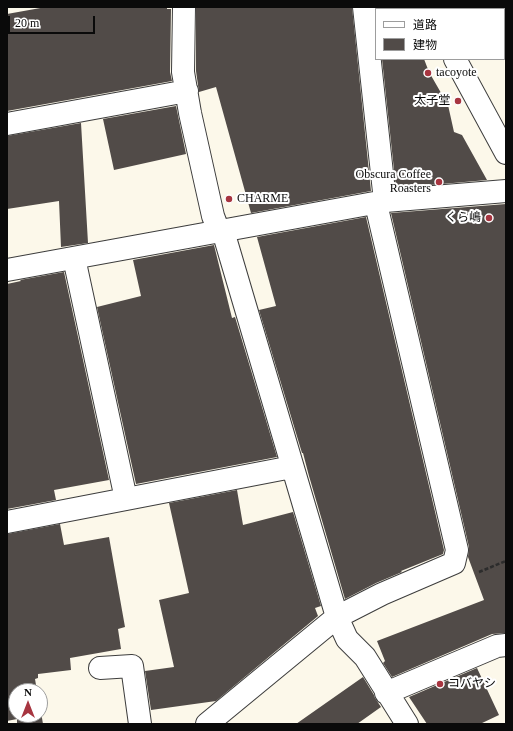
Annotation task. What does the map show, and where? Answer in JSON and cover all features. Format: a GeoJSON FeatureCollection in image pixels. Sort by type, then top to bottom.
{"type":"FeatureCollection","features":[{"type":"Feature","properties":{"kind":"street"},"geometry":{"type":"LineString","coordinates":[[184,7],[183,72],[190,113],[214,216],[221,232],[337,617],[347,639],[364,657],[407,724]]}},
{"type":"Feature","properties":{"kind":"street"},"geometry":{"type":"LineString","coordinates":[[207,724],[337,617],[382,594],[454,563],[457,550],[380,202],[364,7]]}},
{"type":"Feature","properties":{"kind":"street"},"geometry":{"type":"LineString","coordinates":[[456,60],[506,153]]}},
{"type":"Feature","properties":{"kind":"street"},"geometry":{"type":"LineString","coordinates":[[7,124],[187,91]]}},
{"type":"Feature","properties":{"kind":"street"},"geometry":{"type":"LineString","coordinates":[[7,270],[380,202],[506,191]]}},
{"type":"Feature","properties":{"kind":"street"},"geometry":{"type":"LineString","coordinates":[[74,258],[126,499]]}},
{"type":"Feature","properties":{"kind":"street"},"geometry":{"type":"LineString","coordinates":[[7,522],[292,467]]}},
{"type":"Feature","properties":{"kind":"street"},"geometry":{"type":"LineString","coordinates":[[386,693],[497,646],[506,645]]}},
{"type":"Feature","properties":{"kind":"street"},"geometry":{"type":"LineString","coordinates":[[100,668],[132,666],[140,724]]}},
{"type":"Feature","properties":{"kind":"building"},"geometry":{"type":"Polygon","coordinates":[[[46,7],[167,7],[167,9],[171,9],[170,72],[172,81],[7,111],[7,14],[46,7]]]}},
{"type":"Feature","properties":{"kind":"building"},"geometry":{"type":"Polygon","coordinates":[[[352,7],[371,191],[251,213],[216,87],[199,92],[196,71],[196,8],[352,7]]]}},
{"type":"Feature","properties":{"kind":"building"},"geometry":{"type":"Polygon","coordinates":[[[382,60],[424,60],[429,72],[448,105],[454,132],[462,135],[487,180],[396,188],[382,60]]]}},
{"type":"Feature","properties":{"kind":"building"},"geometry":{"type":"Polygon","coordinates":[[[176,106],[186,154],[114,170],[103,119],[176,106]]]}},
{"type":"Feature","properties":{"kind":"building"},"geometry":{"type":"Polygon","coordinates":[[[81,123],[88,243],[61,247],[59,201],[7,209],[7,136],[81,123]]]}},
{"type":"Feature","properties":{"kind":"building"},"geometry":{"type":"Polygon","coordinates":[[[506,204],[506,633],[492,634],[392,677],[383,663],[385,661],[377,641],[484,600],[468,557],[469,547],[391,213],[506,204]]]}},
{"type":"Feature","properties":{"kind":"building"},"geometry":{"type":"Polygon","coordinates":[[[366,217],[444,550],[443,554],[401,571],[402,572],[345,599],[303,453],[259,310],[276,306],[257,237],[366,217]]]}},
{"type":"Feature","properties":{"kind":"building"},"geometry":{"type":"Polygon","coordinates":[[[214,245],[232,318],[235,317],[277,457],[136,484],[97,307],[141,296],[133,260],[214,245]]]}},
{"type":"Feature","properties":{"kind":"building"},"geometry":{"type":"Polygon","coordinates":[[[64,272],[109,480],[54,490],[56,500],[7,509],[7,284],[21,281],[20,280],[64,272]]]}},
{"type":"Feature","properties":{"kind":"building"},"geometry":{"type":"Polygon","coordinates":[[[237,490],[243,525],[293,512],[321,606],[315,608],[318,616],[216,701],[151,710],[145,671],[174,667],[159,600],[189,593],[169,503],[237,490]]]}},
{"type":"Feature","properties":{"kind":"building"},"geometry":{"type":"Polygon","coordinates":[[[60,524],[64,545],[109,537],[125,627],[118,629],[121,649],[70,658],[71,670],[38,674],[38,678],[35,679],[36,683],[8,683],[7,721],[7,534],[60,524]]]}},
{"type":"Feature","properties":{"kind":"building"},"geometry":{"type":"Polygon","coordinates":[[[477,668],[499,715],[480,724],[427,724],[409,697],[477,668]]]}},
{"type":"Feature","properties":{"kind":"building"},"geometry":{"type":"Polygon","coordinates":[[[363,677],[381,707],[357,724],[296,724],[363,677]]]}},
{"type":"Feature","properties":{"kind":"building"},"geometry":{"type":"Polygon","coordinates":[[[43,723],[43,724],[17,724],[43,723]]]}},
{"type":"Feature","properties":{"kind":"place","name":"tacoyote"},"geometry":{"type":"Point","coordinates":[428,73]}},
{"type":"Feature","properties":{"kind":"place","name":"太子堂"},"geometry":{"type":"Point","coordinates":[458,101]}},
{"type":"Feature","properties":{"kind":"place","name":"Obscura Coffee Roasters"},"geometry":{"type":"Point","coordinates":[439,182]}},
{"type":"Feature","properties":{"kind":"place","name":"CHARME"},"geometry":{"type":"Point","coordinates":[229,199]}},
{"type":"Feature","properties":{"kind":"place","name":"くら嶋"},"geometry":{"type":"Point","coordinates":[489,218]}},
{"type":"Feature","properties":{"kind":"place","name":"コバヤシ"},"geometry":{"type":"Point","coordinates":[440,684]}}]}
